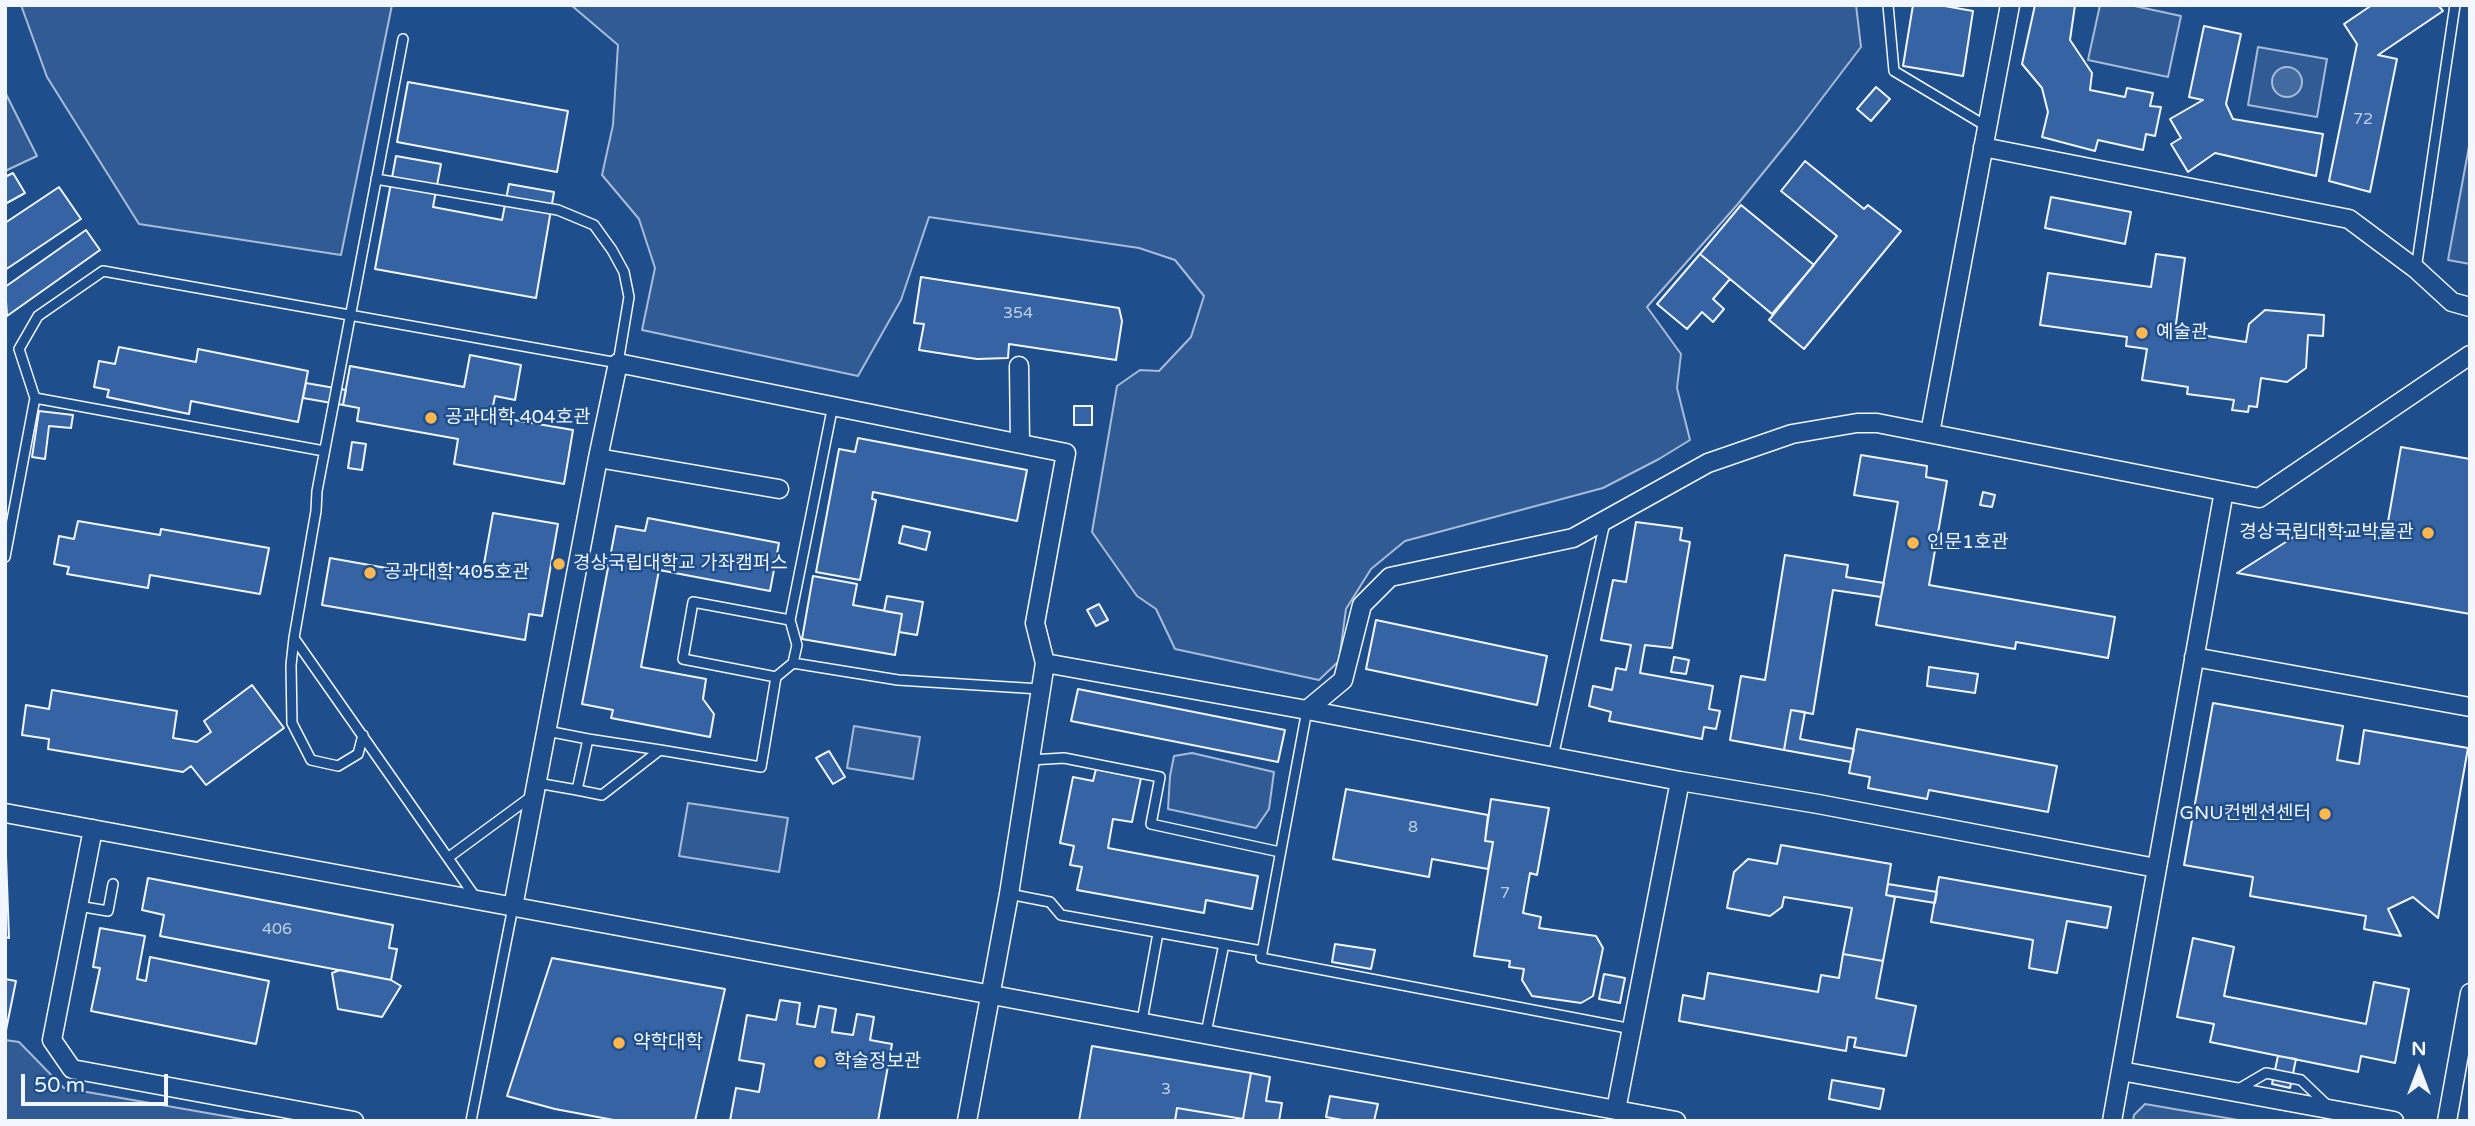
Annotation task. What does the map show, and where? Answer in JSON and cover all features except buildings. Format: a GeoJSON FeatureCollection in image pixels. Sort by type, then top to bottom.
{"type":"FeatureCollection","features":[{"type":"Feature","properties":{"kind":"street"},"geometry":{"type":"LineString","coordinates":[[1930,433],[2010,5]]}},
{"type":"Feature","properties":{"kind":"street"},"geometry":{"type":"LineString","coordinates":[[1983,147],[2349,219],[2416,269],[2452,302],[2470,307]]}},
{"type":"Feature","properties":{"kind":"street"},"geometry":{"type":"LineString","coordinates":[[1307,710],[1343,680],[1362,605],[1390,577],[1573,538],[1708,463],[1792,434],[1857,423],[1877,423],[2259,498],[2470,355]]}},
{"type":"Feature","properties":{"kind":"street"},"geometry":{"type":"LineString","coordinates":[[513,907],[618,363],[1066,453],[1035,623],[1045,663],[1009,894],[967,1121]]}},
{"type":"Feature","properties":{"kind":"street"},"geometry":{"type":"LineString","coordinates":[[1019,366],[1020,443]]}},
{"type":"Feature","properties":{"kind":"street"},"geometry":{"type":"LineString","coordinates":[[598,458],[779,489]]}},
{"type":"Feature","properties":{"kind":"street"},"geometry":{"type":"LineString","coordinates":[[2112,1121],[2224,491]]}},
{"type":"Feature","properties":{"kind":"street"},"geometry":{"type":"LineString","coordinates":[[2194,657],[2470,707]]}},
{"type":"Feature","properties":{"kind":"street"},"geometry":{"type":"LineString","coordinates":[[1045,663],[1680,781],[1818,804],[2156,869]]}},
{"type":"Feature","properties":{"kind":"street"},"geometry":{"type":"LineString","coordinates":[[1616,1110],[1680,781]]}},
{"type":"Feature","properties":{"kind":"street"},"geometry":{"type":"LineString","coordinates":[[5,813],[1676,1121]]}},
{"type":"Feature","properties":{"kind":"street"},"geometry":{"type":"LineString","coordinates":[[93,829],[52,1040],[72,1069],[329,1119],[354,1121]]}},
{"type":"Feature","properties":{"kind":"street"},"geometry":{"type":"LineString","coordinates":[[2447,1121],[2470,993]]}},
{"type":"Feature","properties":{"kind":"street"},"geometry":{"type":"LineString","coordinates":[[2121,1070],[2394,1121]]}},
{"type":"Feature","properties":{"kind":"lane"},"geometry":{"type":"LineString","coordinates":[[1888,5],[1894,71],[1986,127]]}},
{"type":"Feature","properties":{"kind":"lane"},"geometry":{"type":"LineString","coordinates":[[2416,269],[2455,5]]}},
{"type":"Feature","properties":{"kind":"lane"},"geometry":{"type":"LineString","coordinates":[[363,735],[358,754],[338,765],[312,760],[292,723],[290,666],[324,451],[403,39]]}},
{"type":"Feature","properties":{"kind":"lane"},"geometry":{"type":"LineString","coordinates":[[5,557],[35,398],[19,349],[38,316],[103,271],[618,363],[629,297],[624,272],[594,225],[558,210],[376,179]]}},
{"type":"Feature","properties":{"kind":"lane"},"geometry":{"type":"LineString","coordinates":[[35,398],[324,451]]}},
{"type":"Feature","properties":{"kind":"lane"},"geometry":{"type":"LineString","coordinates":[[547,731],[761,768],[776,677],[793,663],[797,645],[790,620],[833,405]]}},
{"type":"Feature","properties":{"kind":"lane"},"geometry":{"type":"LineString","coordinates":[[1553,757],[1605,520]]}},
{"type":"Feature","properties":{"kind":"lane"},"geometry":{"type":"LineString","coordinates":[[776,677],[682,659],[693,602],[790,620]]}},
{"type":"Feature","properties":{"kind":"lane"},"geometry":{"type":"LineString","coordinates":[[294,638],[450,857],[477,900]]}},
{"type":"Feature","properties":{"kind":"lane"},"geometry":{"type":"LineString","coordinates":[[793,663],[898,680],[1040,689]]}},
{"type":"Feature","properties":{"kind":"lane"},"geometry":{"type":"LineString","coordinates":[[1307,710],[1261,958],[1632,1029]]}},
{"type":"Feature","properties":{"kind":"lane"},"geometry":{"type":"LineString","coordinates":[[577,790],[588,739]]}},
{"type":"Feature","properties":{"kind":"lane"},"geometry":{"type":"LineString","coordinates":[[450,857],[536,788],[577,790],[602,795],[660,750]]}},
{"type":"Feature","properties":{"kind":"lane"},"geometry":{"type":"LineString","coordinates":[[1030,760],[1064,758],[1160,777],[1151,824],[1280,852]]}},
{"type":"Feature","properties":{"kind":"lane"},"geometry":{"type":"LineString","coordinates":[[78,906],[108,911],[113,884]]}},
{"type":"Feature","properties":{"kind":"lane"},"geometry":{"type":"LineString","coordinates":[[1009,894],[1050,902],[1061,915],[1262,951]]}},
{"type":"Feature","properties":{"kind":"lane"},"geometry":{"type":"LineString","coordinates":[[471,1121],[513,907]]}},
{"type":"Feature","properties":{"kind":"lane"},"geometry":{"type":"LineString","coordinates":[[1142,1021],[1158,933]]}},
{"type":"Feature","properties":{"kind":"lane"},"geometry":{"type":"LineString","coordinates":[[1206,1033],[1224,944]]}},
{"type":"Feature","properties":{"kind":"shaded area"},"geometry":{"type":"Polygon","coordinates":[[[21,5],[392,5],[341,255],[139,224],[47,77],[21,5]]]}},
{"type":"Feature","properties":{"kind":"shaded area"},"geometry":{"type":"Polygon","coordinates":[[[571,5],[1856,5],[1861,47],[1737,205],[1647,307],[1681,354],[1677,388],[1690,440],[1603,488],[1405,541],[1371,569],[1346,609],[1339,661],[1319,680],[1175,649],[1156,609],[1137,596],[1092,532],[1117,386],[1140,370],[1159,371],[1191,337],[1204,296],[1175,260],[1139,248],[929,217],[901,300],[858,376],[642,330],[655,268],[639,219],[602,175],[613,125],[618,45],[571,5]]]}},
{"type":"Feature","properties":{"kind":"shaded area"},"geometry":{"type":"Polygon","coordinates":[[[2100,5],[2130,5],[2181,16],[2168,77],[2088,60],[2100,5]]]}},
{"type":"Feature","properties":{"kind":"shaded area"},"geometry":{"type":"Polygon","coordinates":[[[2258,47],[2327,59],[2317,117],[2248,105],[2258,47]]]}},
{"type":"Feature","properties":{"kind":"shaded area"},"geometry":{"type":"Polygon","coordinates":[[[2287,67],[2298,71],[2302,82],[2298,93],[2287,97],[2276,93],[2272,82],[2276,71],[2287,67]]]}},
{"type":"Feature","properties":{"kind":"shaded area"},"geometry":{"type":"Polygon","coordinates":[[[5,92],[37,156],[5,171],[5,92]]]}},
{"type":"Feature","properties":{"kind":"shaded area"},"geometry":{"type":"Polygon","coordinates":[[[2470,141],[2470,264],[2448,260],[2470,141]]]}},
{"type":"Feature","properties":{"kind":"shaded area"},"geometry":{"type":"Polygon","coordinates":[[[854,726],[920,737],[913,779],[847,768],[854,726]]]}},
{"type":"Feature","properties":{"kind":"shaded area"},"geometry":{"type":"Polygon","coordinates":[[[1192,753],[1274,772],[1269,809],[1256,828],[1168,809],[1174,756],[1192,753]]]}},
{"type":"Feature","properties":{"kind":"shaded area"},"geometry":{"type":"Polygon","coordinates":[[[688,803],[788,818],[779,872],[679,856],[688,803]]]}},
{"type":"Feature","properties":{"kind":"shaded area"},"geometry":{"type":"Polygon","coordinates":[[[5,1040],[19,1042],[64,1088],[253,1121],[5,1121],[5,1040]]]}},
{"type":"Feature","properties":{"kind":"shaded area"},"geometry":{"type":"Polygon","coordinates":[[[2145,1104],[2244,1121],[2133,1121],[2134,1115],[2145,1104]]]}},
{"type":"Feature","properties":{"kind":"place","name":"예술관"},"geometry":{"type":"Point","coordinates":[2142,333]}},
{"type":"Feature","properties":{"kind":"place","name":"공과대학 404호관"},"geometry":{"type":"Point","coordinates":[431,418]}},
{"type":"Feature","properties":{"kind":"place","name":"경상국립대학교박물관"},"geometry":{"type":"Point","coordinates":[2428,533]}},
{"type":"Feature","properties":{"kind":"place","name":"인문1호관"},"geometry":{"type":"Point","coordinates":[1913,543]}},
{"type":"Feature","properties":{"kind":"place","name":"경상국립대학교 가좌캠퍼스"},"geometry":{"type":"Point","coordinates":[559,564]}},
{"type":"Feature","properties":{"kind":"place","name":"공과대학 405호관"},"geometry":{"type":"Point","coordinates":[370,573]}},
{"type":"Feature","properties":{"kind":"place","name":"GNU컨벤션센터"},"geometry":{"type":"Point","coordinates":[2325,814]}},
{"type":"Feature","properties":{"kind":"place","name":"약학대학"},"geometry":{"type":"Point","coordinates":[619,1043]}},
{"type":"Feature","properties":{"kind":"place","name":"학술정보관"},"geometry":{"type":"Point","coordinates":[820,1062]}}]}
